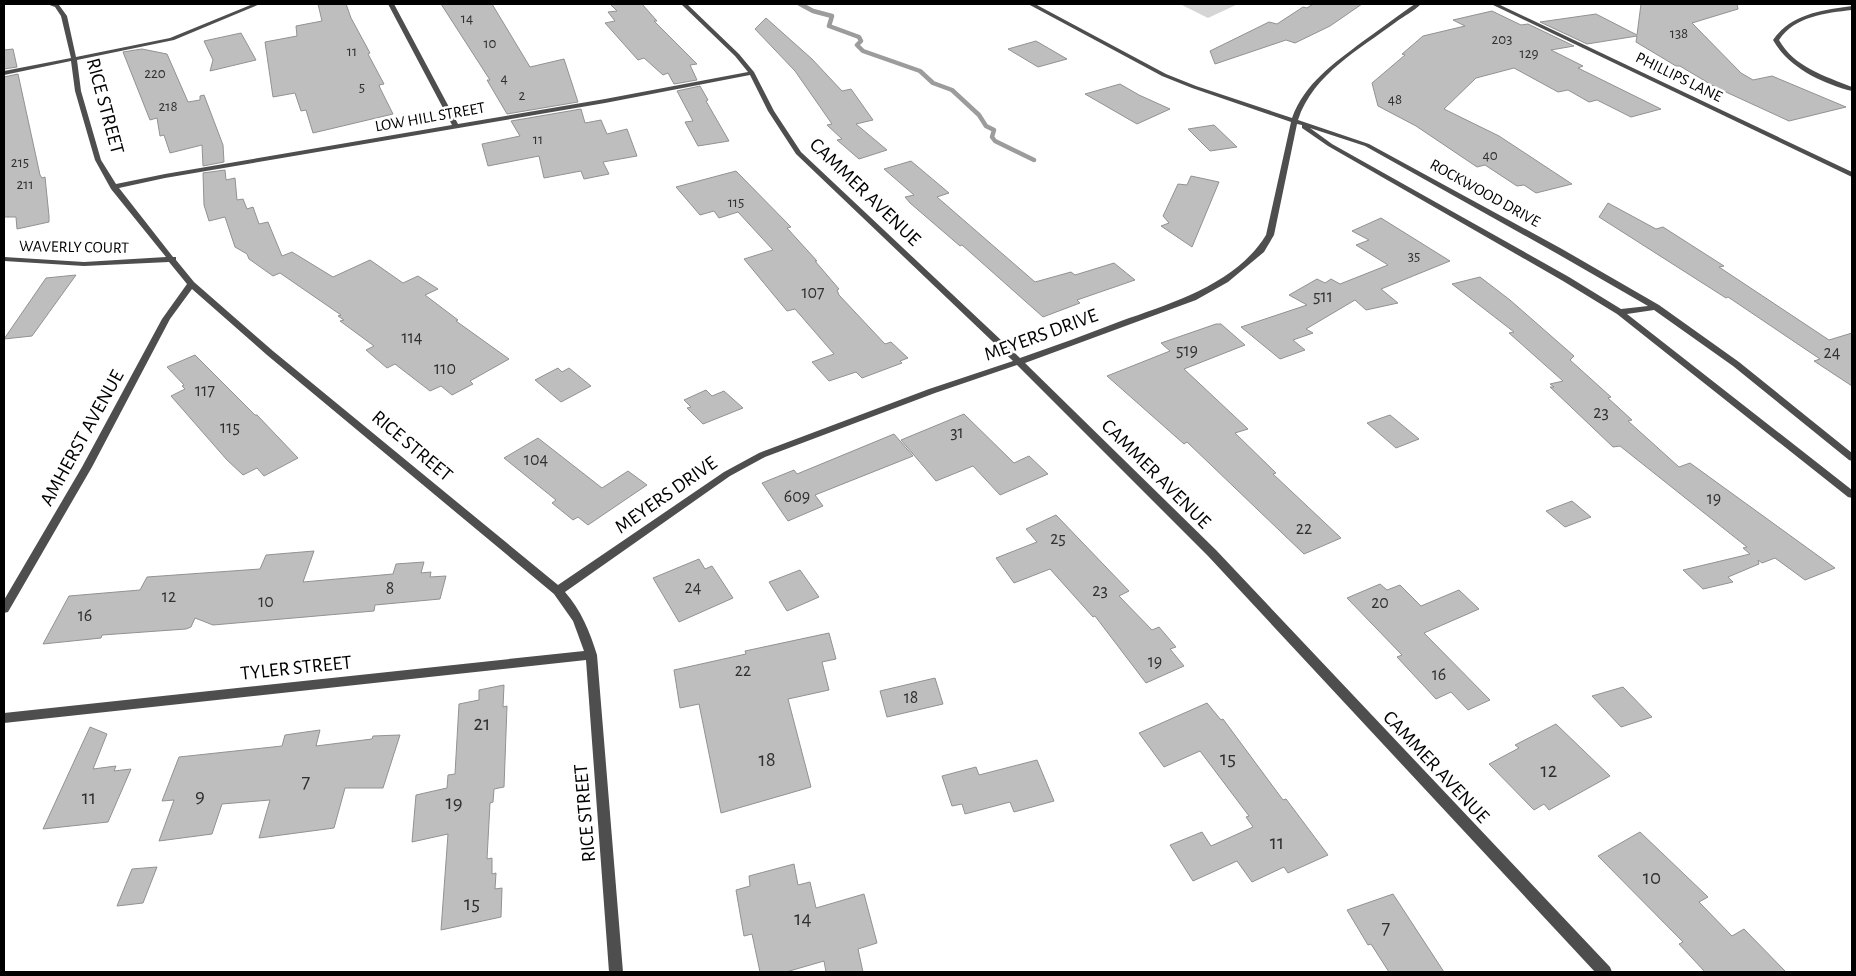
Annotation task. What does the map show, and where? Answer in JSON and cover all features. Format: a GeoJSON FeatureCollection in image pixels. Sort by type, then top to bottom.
{"type":"FeatureCollection","features":[{"type":"Feature","properties":{"kind":"street","name":"RICE STREET"},"geometry":{"type":"LineString","coordinates":[[50,4],[57,6],[64,16],[74,59],[78,91],[98,160],[114,187],[191,284],[558,591],[573,607],[584,626],[592,655],[616,972]]}},
{"type":"Feature","properties":{"kind":"street"},"geometry":{"type":"LineString","coordinates":[[4,73],[172,39],[257,4]]}},
{"type":"Feature","properties":{"kind":"street"},"geometry":{"type":"LineString","coordinates":[[392,4],[456,126]]}},
{"type":"Feature","properties":{"kind":"street","name":"CAMMER AVENUE"},"geometry":{"type":"LineString","coordinates":[[684,4],[737,55],[752,74],[771,111],[798,153],[1019,362],[1212,553],[1605,972]]}},
{"type":"Feature","properties":{"kind":"street","name":"ROCKWOOD DRIVE"},"geometry":{"type":"LineString","coordinates":[[1031,4],[1164,75],[1220,97],[1293,119],[1367,145],[1656,307],[1736,364],[1852,458]]}},
{"type":"Feature","properties":{"kind":"street","name":"MEYERS DRIVE"},"geometry":{"type":"LineString","coordinates":[[558,591],[727,474],[762,456],[932,391],[1019,362],[1193,298],[1225,280],[1261,250],[1270,235],[1290,144],[1293,119],[1305,94],[1320,76],[1418,4]]}},
{"type":"Feature","properties":{"kind":"street","name":"PHILLIPS LANE"},"geometry":{"type":"LineString","coordinates":[[1494,4],[1852,175]]}},
{"type":"Feature","properties":{"kind":"street"},"geometry":{"type":"LineString","coordinates":[[1852,8],[1812,16],[1794,23],[1780,32],[1776,40],[1779,48],[1790,59],[1811,71],[1852,89]]}},
{"type":"Feature","properties":{"kind":"street","name":"LOW HILL STREET"},"geometry":{"type":"LineString","coordinates":[[114,187],[175,174],[752,74]]}},
{"type":"Feature","properties":{"kind":"street","name":"ROCKWOOD DRIVE"},"geometry":{"type":"LineString","coordinates":[[1293,119],[1330,145],[1566,279],[1620,312],[1852,495]]}},
{"type":"Feature","properties":{"kind":"street","name":"WAVERLY COURT"},"geometry":{"type":"LineString","coordinates":[[4,259],[84,264],[173,259]]}},
{"type":"Feature","properties":{"kind":"street","name":"AMHERST AVENUE"},"geometry":{"type":"LineString","coordinates":[[4,609],[87,467],[166,319],[191,284]]}},
{"type":"Feature","properties":{"kind":"street"},"geometry":{"type":"LineString","coordinates":[[1620,312],[1656,307]]}},
{"type":"Feature","properties":{"kind":"street","name":"TYLER STREET"},"geometry":{"type":"LineString","coordinates":[[4,718],[592,655]]}},
{"type":"Feature","properties":{"kind":"shaded area"},"geometry":{"type":"Polygon","coordinates":[[[1180,4],[1238,4],[1208,18],[1180,4]]]}},
{"type":"Feature","properties":{"kind":"building"},"geometry":{"type":"Polygon","coordinates":[[[318,4],[346,4],[351,18],[370,53],[368,54],[384,84],[379,85],[393,114],[313,133],[306,110],[301,111],[295,93],[273,97],[265,42],[297,36],[296,26],[322,21],[318,4]]]}},
{"type":"Feature","properties":{"kind":"building"},"geometry":{"type":"Polygon","coordinates":[[[441,4],[492,4],[530,67],[564,59],[578,102],[507,114],[487,80],[490,80],[441,4]]]}},
{"type":"Feature","properties":{"kind":"building"},"geometry":{"type":"Polygon","coordinates":[[[610,4],[642,4],[657,21],[654,21],[697,64],[690,65],[697,80],[674,84],[668,73],[663,75],[644,58],[638,60],[605,23],[615,21],[608,12],[617,11],[610,4]]]}},
{"type":"Feature","properties":{"kind":"building"},"geometry":{"type":"Polygon","coordinates":[[[1313,4],[1362,4],[1330,26],[1295,43],[1286,40],[1215,64],[1210,51],[1269,22],[1277,24],[1303,7],[1307,8],[1313,4]]]}},
{"type":"Feature","properties":{"kind":"building"},"geometry":{"type":"Polygon","coordinates":[[[1641,4],[1737,4],[1738,9],[1692,23],[1741,73],[1753,80],[1772,76],[1846,107],[1789,121],[1715,87],[1680,66],[1676,66],[1636,42],[1637,36],[1587,44],[1540,22],[1596,14],[1637,35],[1641,4]]]}},
{"type":"Feature","properties":{"kind":"building"},"geometry":{"type":"Polygon","coordinates":[[[1492,11],[1521,25],[1528,24],[1574,46],[1551,50],[1583,66],[1578,68],[1661,109],[1631,117],[1597,100],[1589,102],[1568,90],[1558,92],[1514,68],[1476,78],[1444,109],[1499,136],[1572,184],[1536,193],[1524,185],[1517,186],[1485,165],[1477,167],[1416,126],[1378,106],[1372,83],[1405,55],[1402,54],[1423,36],[1465,26],[1453,20],[1492,11]]]}},
{"type":"Feature","properties":{"kind":"building"},"geometry":{"type":"Polygon","coordinates":[[[766,18],[812,59],[842,91],[851,89],[873,120],[856,124],[887,150],[859,159],[837,140],[842,139],[827,125],[832,124],[795,71],[755,29],[766,18]]]}},
{"type":"Feature","properties":{"kind":"building"},"geometry":{"type":"Polygon","coordinates":[[[241,33],[256,60],[210,71],[213,60],[204,41],[241,33]]]}},
{"type":"Feature","properties":{"kind":"building"},"geometry":{"type":"Polygon","coordinates":[[[1036,41],[1067,59],[1038,67],[1008,49],[1036,41]]]}},
{"type":"Feature","properties":{"kind":"building"},"geometry":{"type":"Polygon","coordinates":[[[13,49],[17,67],[4,69],[4,50],[13,49]]]}},
{"type":"Feature","properties":{"kind":"building"},"geometry":{"type":"Polygon","coordinates":[[[142,49],[167,54],[188,102],[200,100],[200,96],[204,95],[223,145],[224,162],[203,166],[202,145],[170,153],[164,135],[160,136],[157,118],[150,120],[123,52],[142,49]]]}},
{"type":"Feature","properties":{"kind":"building"},"geometry":{"type":"Polygon","coordinates":[[[18,74],[40,175],[42,178],[45,177],[49,222],[17,229],[16,217],[4,217],[4,77],[18,74]]]}},
{"type":"Feature","properties":{"kind":"building"},"geometry":{"type":"Polygon","coordinates":[[[1120,84],[1170,109],[1137,124],[1085,94],[1120,84]]]}},
{"type":"Feature","properties":{"kind":"building"},"geometry":{"type":"Polygon","coordinates":[[[700,86],[708,100],[706,101],[729,141],[698,146],[685,122],[693,121],[677,91],[700,86]]]}},
{"type":"Feature","properties":{"kind":"building"},"geometry":{"type":"Polygon","coordinates":[[[581,109],[585,123],[601,120],[607,134],[627,129],[637,156],[603,162],[609,174],[584,179],[581,171],[544,178],[539,156],[488,166],[482,144],[520,136],[511,121],[581,109]]]}},
{"type":"Feature","properties":{"kind":"building"},"geometry":{"type":"Polygon","coordinates":[[[1214,125],[1237,147],[1210,151],[1188,129],[1214,125]]]}},
{"type":"Feature","properties":{"kind":"building"},"geometry":{"type":"Polygon","coordinates":[[[911,161],[949,193],[937,197],[1035,282],[1071,272],[1075,275],[1114,263],[1135,280],[1077,300],[1080,303],[1043,317],[962,245],[960,246],[910,203],[905,197],[914,195],[884,169],[911,161]]]}},
{"type":"Feature","properties":{"kind":"building"},"geometry":{"type":"Polygon","coordinates":[[[225,170],[226,180],[235,178],[237,200],[243,199],[247,209],[253,207],[259,224],[268,222],[282,256],[292,252],[333,277],[370,260],[403,283],[418,276],[438,289],[425,295],[458,320],[456,321],[509,359],[470,381],[473,384],[452,395],[441,386],[430,391],[395,364],[387,368],[366,350],[374,346],[340,321],[344,320],[338,316],[341,315],[280,273],[273,276],[249,259],[247,254],[235,247],[225,217],[209,221],[204,205],[203,173],[225,170]]]}},
{"type":"Feature","properties":{"kind":"building"},"geometry":{"type":"Polygon","coordinates":[[[736,171],[791,227],[787,228],[839,289],[837,290],[839,295],[885,344],[891,342],[908,358],[900,361],[902,363],[862,378],[856,372],[829,381],[812,362],[834,354],[795,309],[787,311],[744,259],[773,250],[738,212],[719,218],[714,211],[700,215],[676,187],[736,171]]]}},
{"type":"Feature","properties":{"kind":"building"},"geometry":{"type":"Polygon","coordinates":[[[1191,176],[1219,182],[1192,247],[1161,226],[1169,223],[1163,216],[1178,184],[1187,185],[1191,176]]]}},
{"type":"Feature","properties":{"kind":"building"},"geometry":{"type":"Polygon","coordinates":[[[1608,203],[1656,229],[1663,227],[1724,266],[1719,267],[1829,340],[1852,333],[1852,386],[1814,361],[1820,359],[1728,297],[1726,298],[1599,217],[1608,203]]]}},
{"type":"Feature","properties":{"kind":"building"},"geometry":{"type":"Polygon","coordinates":[[[1381,218],[1450,261],[1381,289],[1398,303],[1366,310],[1355,300],[1306,329],[1313,333],[1293,340],[1305,350],[1280,359],[1241,327],[1307,305],[1289,295],[1317,279],[1325,283],[1331,279],[1340,284],[1388,265],[1356,245],[1369,240],[1352,231],[1381,218]]]}},
{"type":"Feature","properties":{"kind":"building"},"geometry":{"type":"Polygon","coordinates":[[[76,275],[32,336],[4,339],[46,278],[76,275]]]}},
{"type":"Feature","properties":{"kind":"building"},"geometry":{"type":"Polygon","coordinates":[[[1480,277],[1510,300],[1574,356],[1570,360],[1611,397],[1608,398],[1632,420],[1628,421],[1679,467],[1690,463],[1835,568],[1805,580],[1775,558],[1762,563],[1758,560],[1759,564],[1728,577],[1733,582],[1703,589],[1683,570],[1750,554],[1743,548],[1747,547],[1620,446],[1613,447],[1550,387],[1554,387],[1550,384],[1563,381],[1509,333],[1514,332],[1452,284],[1480,277]]]}},
{"type":"Feature","properties":{"kind":"building"},"geometry":{"type":"Polygon","coordinates":[[[1216,324],[1221,324],[1245,345],[1184,369],[1248,429],[1235,433],[1276,473],[1273,474],[1341,538],[1304,554],[1187,442],[1184,444],[1107,376],[1170,351],[1161,343],[1216,324]]]}},
{"type":"Feature","properties":{"kind":"building"},"geometry":{"type":"Polygon","coordinates":[[[195,355],[298,458],[264,476],[257,468],[243,475],[227,460],[171,396],[185,389],[182,386],[184,385],[167,367],[195,355]]]}},
{"type":"Feature","properties":{"kind":"building"},"geometry":{"type":"Polygon","coordinates":[[[558,368],[562,372],[569,368],[591,386],[561,402],[535,380],[558,368]]]}},
{"type":"Feature","properties":{"kind":"building"},"geometry":{"type":"Polygon","coordinates":[[[706,390],[712,396],[724,391],[743,408],[703,424],[687,408],[691,407],[684,400],[706,390]]]}},
{"type":"Feature","properties":{"kind":"building"},"geometry":{"type":"Polygon","coordinates":[[[964,414],[1014,463],[1029,456],[1048,474],[1000,495],[973,466],[936,481],[901,440],[964,414]]]}},
{"type":"Feature","properties":{"kind":"building"},"geometry":{"type":"Polygon","coordinates":[[[1390,415],[1419,439],[1396,448],[1367,423],[1390,415]]]}},
{"type":"Feature","properties":{"kind":"building"},"geometry":{"type":"Polygon","coordinates":[[[894,434],[913,456],[815,495],[823,506],[788,521],[762,483],[794,470],[797,474],[894,434]]]}},
{"type":"Feature","properties":{"kind":"building"},"geometry":{"type":"Polygon","coordinates":[[[538,438],[602,488],[628,471],[647,485],[588,525],[578,517],[573,520],[552,503],[556,500],[504,458],[538,438]]]}},
{"type":"Feature","properties":{"kind":"building"},"geometry":{"type":"Polygon","coordinates":[[[1572,501],[1591,517],[1565,527],[1546,511],[1572,501]]]}},
{"type":"Feature","properties":{"kind":"building"},"geometry":{"type":"Polygon","coordinates":[[[1056,515],[1129,591],[1119,596],[1152,630],[1159,627],[1176,647],[1170,649],[1184,666],[1146,683],[1095,616],[1093,617],[1050,569],[1014,583],[996,558],[1037,542],[1026,529],[1056,515]]]}},
{"type":"Feature","properties":{"kind":"building"},"geometry":{"type":"Polygon","coordinates":[[[314,551],[303,582],[393,574],[396,564],[424,562],[421,573],[431,572],[430,577],[446,576],[440,599],[375,605],[374,611],[213,625],[195,618],[191,627],[186,629],[102,635],[101,638],[43,644],[69,596],[140,590],[147,577],[260,569],[266,555],[314,551]]]}},
{"type":"Feature","properties":{"kind":"building"},"geometry":{"type":"Polygon","coordinates":[[[699,559],[705,569],[712,566],[733,598],[679,622],[653,578],[699,559]]]}},
{"type":"Feature","properties":{"kind":"building"},"geometry":{"type":"Polygon","coordinates":[[[800,570],[819,597],[787,611],[769,582],[800,570]]]}},
{"type":"Feature","properties":{"kind":"building"},"geometry":{"type":"Polygon","coordinates":[[[1380,584],[1387,590],[1400,585],[1421,606],[1459,590],[1479,609],[1424,633],[1490,700],[1468,710],[1451,692],[1436,699],[1397,657],[1402,655],[1347,598],[1380,584]]]}},
{"type":"Feature","properties":{"kind":"building"},"geometry":{"type":"Polygon","coordinates":[[[829,633],[836,659],[822,662],[829,690],[788,699],[811,787],[721,813],[699,704],[680,708],[674,670],[746,654],[745,651],[829,633]]]}},
{"type":"Feature","properties":{"kind":"building"},"geometry":{"type":"Polygon","coordinates":[[[935,678],[943,704],[887,717],[880,691],[935,678]]]}},
{"type":"Feature","properties":{"kind":"building"},"geometry":{"type":"Polygon","coordinates":[[[504,685],[503,707],[507,706],[504,787],[494,789],[493,802],[490,803],[487,859],[492,858],[492,874],[496,873],[495,889],[502,888],[501,917],[441,930],[448,834],[412,842],[416,795],[447,788],[448,775],[455,774],[459,704],[479,700],[479,690],[504,685]]]}},
{"type":"Feature","properties":{"kind":"building"},"geometry":{"type":"Polygon","coordinates":[[[1623,687],[1652,717],[1621,727],[1592,696],[1623,687]]]}},
{"type":"Feature","properties":{"kind":"building"},"geometry":{"type":"Polygon","coordinates":[[[1207,703],[1221,720],[1223,719],[1283,800],[1286,799],[1328,855],[1288,873],[1284,867],[1252,882],[1237,861],[1193,881],[1170,845],[1202,832],[1211,846],[1253,827],[1246,817],[1249,816],[1200,751],[1164,767],[1139,733],[1207,703]]]}},
{"type":"Feature","properties":{"kind":"building"},"geometry":{"type":"Polygon","coordinates":[[[1556,724],[1610,776],[1549,810],[1544,804],[1534,810],[1489,764],[1519,748],[1515,745],[1556,724]]]}},
{"type":"Feature","properties":{"kind":"building"},"geometry":{"type":"Polygon","coordinates":[[[90,727],[107,734],[93,769],[116,766],[114,771],[131,769],[108,822],[43,829],[90,727]]]}},
{"type":"Feature","properties":{"kind":"building"},"geometry":{"type":"Polygon","coordinates":[[[320,730],[316,746],[372,739],[373,736],[400,735],[383,788],[345,788],[334,828],[259,838],[270,800],[222,804],[212,834],[159,841],[174,800],[162,801],[179,757],[282,746],[285,735],[320,730]]]}},
{"type":"Feature","properties":{"kind":"building"},"geometry":{"type":"Polygon","coordinates":[[[1037,760],[1054,801],[1014,812],[1010,802],[965,814],[962,804],[952,806],[942,776],[976,767],[979,775],[1037,760]]]}},
{"type":"Feature","properties":{"kind":"building"},"geometry":{"type":"Polygon","coordinates":[[[1640,832],[1708,897],[1699,902],[1732,936],[1744,929],[1786,972],[1705,972],[1679,944],[1683,942],[1598,856],[1640,832]]]}},
{"type":"Feature","properties":{"kind":"building"},"geometry":{"type":"Polygon","coordinates":[[[794,864],[798,885],[810,882],[816,908],[864,894],[877,943],[858,949],[863,972],[826,972],[824,961],[786,972],[760,972],[752,934],[744,936],[736,890],[750,886],[749,876],[794,864]]]}},
{"type":"Feature","properties":{"kind":"building"},"geometry":{"type":"Polygon","coordinates":[[[157,867],[143,903],[117,906],[132,869],[157,867]]]}},
{"type":"Feature","properties":{"kind":"building"},"geometry":{"type":"Polygon","coordinates":[[[1393,894],[1444,972],[1389,972],[1371,944],[1368,945],[1347,910],[1393,894]]]}},
{"type":"Feature","properties":{"kind":"waterway"},"geometry":{"type":"LineString","coordinates":[[800,4],[813,11],[832,16],[829,26],[859,37],[861,41],[857,45],[863,51],[920,71],[933,83],[952,90],[979,115],[986,126],[994,130],[992,137],[995,141],[1034,160]]}}]}
